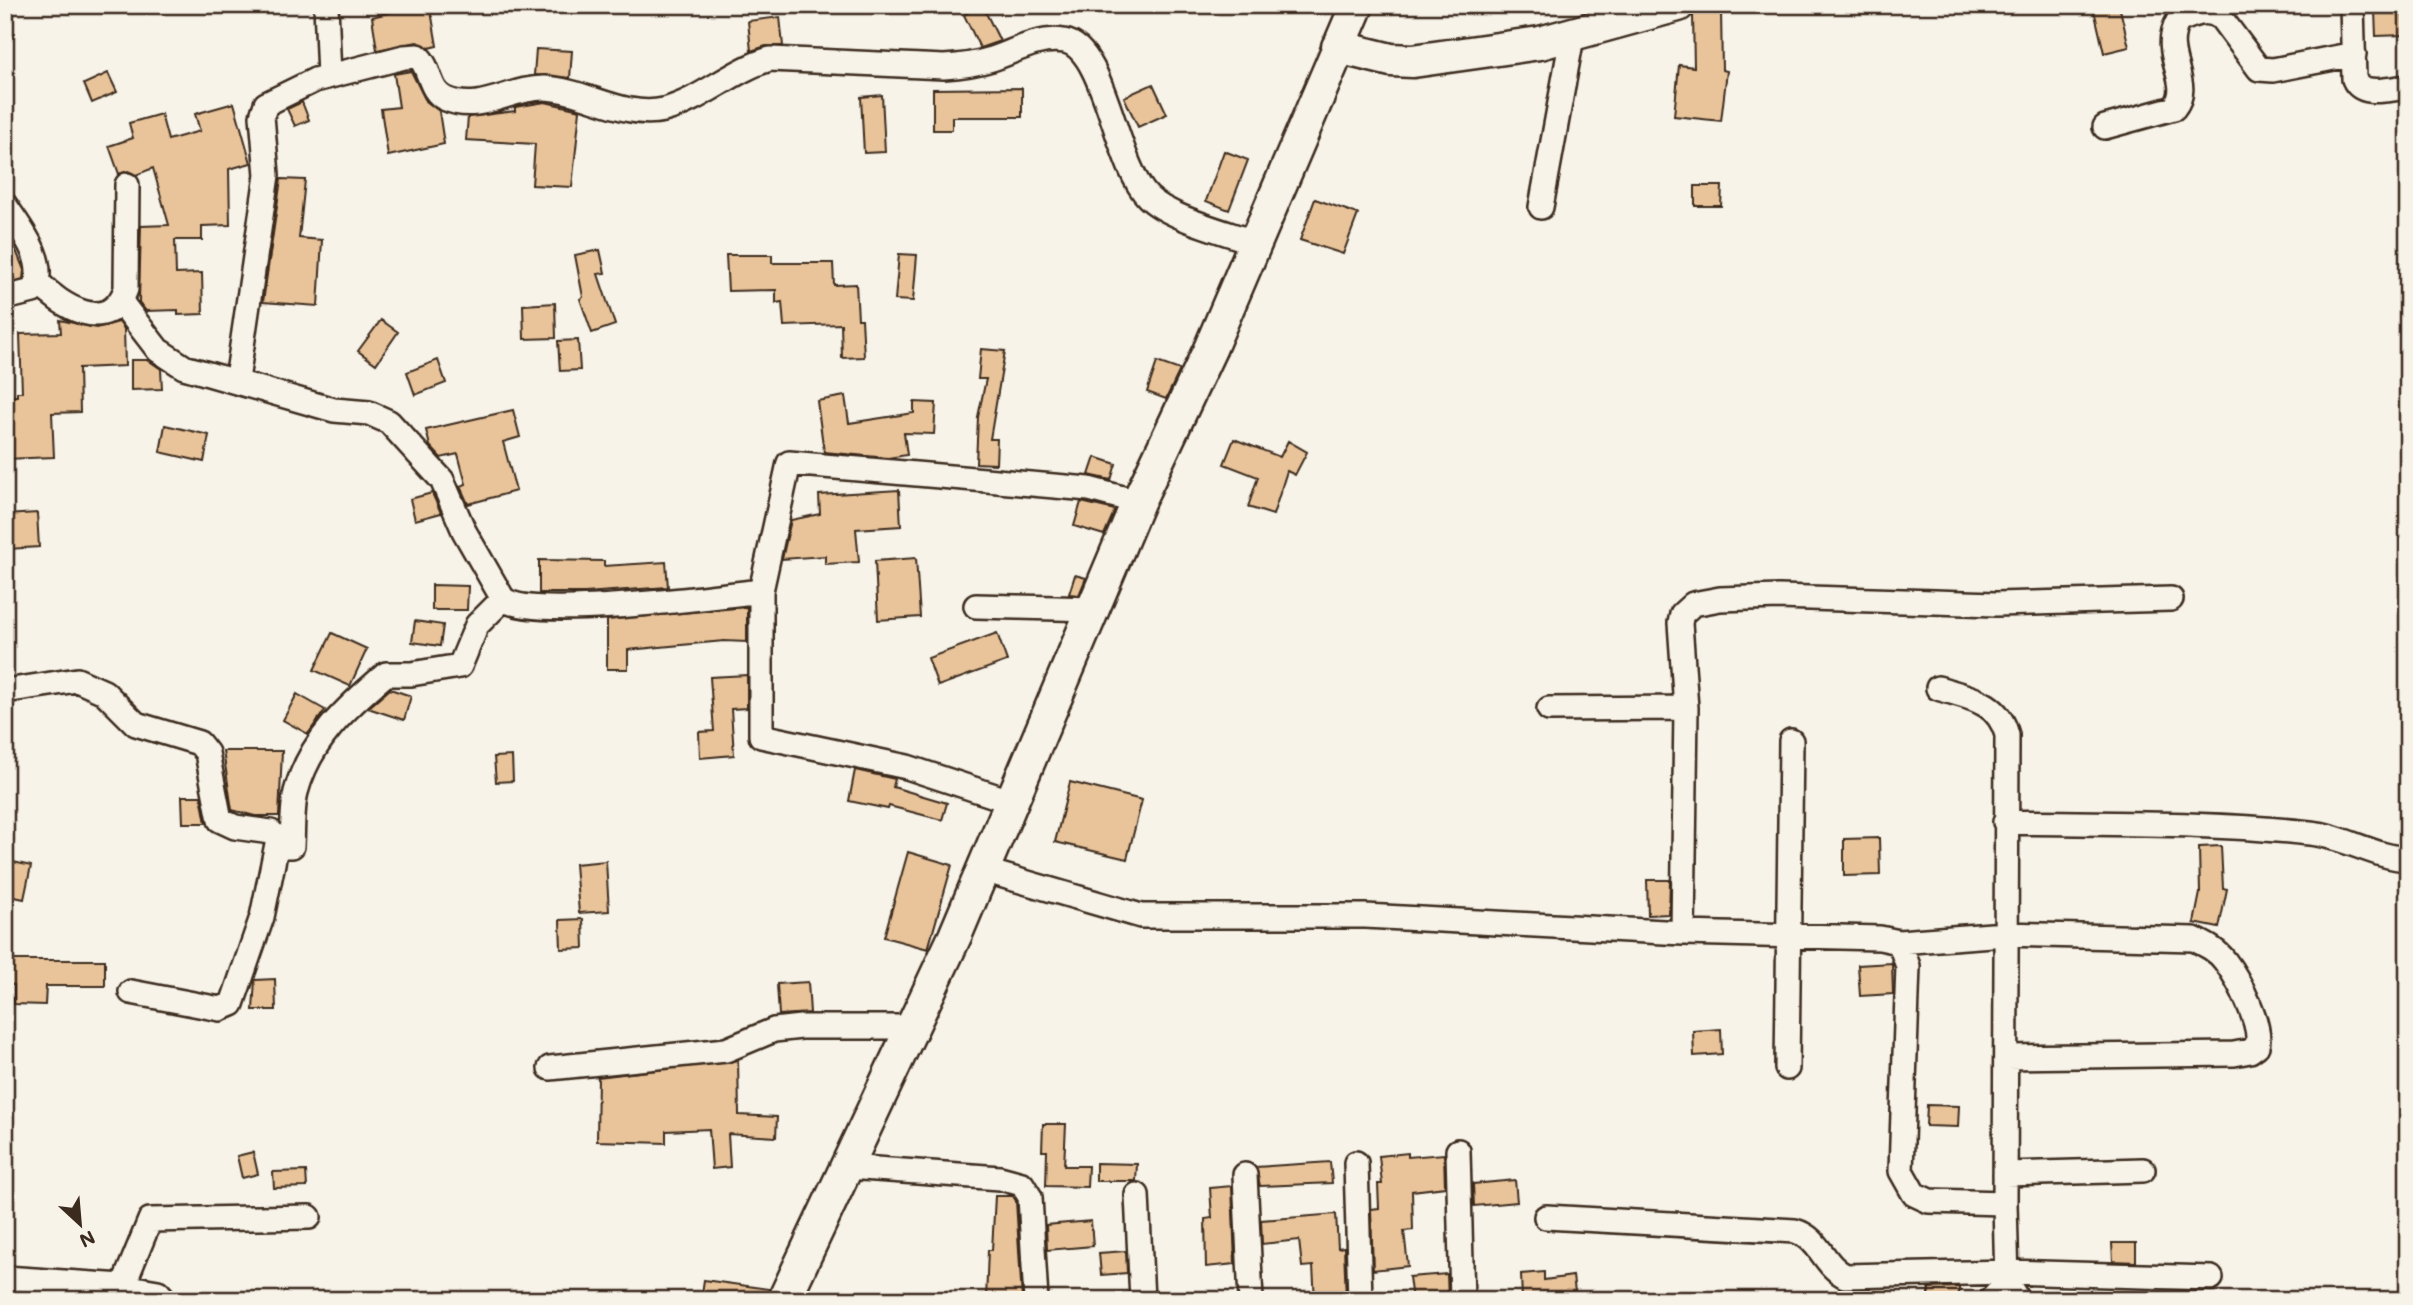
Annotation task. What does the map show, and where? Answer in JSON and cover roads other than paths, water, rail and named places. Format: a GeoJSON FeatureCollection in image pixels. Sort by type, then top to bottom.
{"type":"FeatureCollection","features":[{"type":"Feature","properties":{"kind":"main road"},"geometry":{"type":"LineString","coordinates":[[784,1300],[914,1027],[1013,802],[1138,502],[1256,243],[1357,5]]}},
{"type":"Feature","properties":{"kind":"main road"},"geometry":{"type":"LineString","coordinates":[[1338,47],[1391,60],[1413,61],[1572,37],[1678,5]]}},
{"type":"Feature","properties":{"kind":"street"},"geometry":{"type":"LineString","coordinates":[[326,5],[329,76]]}},
{"type":"Feature","properties":{"kind":"street"},"geometry":{"type":"LineString","coordinates":[[2353,5],[2357,87],[2364,90],[2408,87]]}},
{"type":"Feature","properties":{"kind":"street"},"geometry":{"type":"LineString","coordinates":[[2105,127],[2174,108],[2181,100],[2182,90],[2170,44],[2171,33],[2178,21],[2201,12],[2213,12],[2221,18],[2259,69],[2273,70],[2354,54]]}},
{"type":"Feature","properties":{"kind":"street"},"geometry":{"type":"LineString","coordinates":[[1541,207],[1572,37]]}},
{"type":"Feature","properties":{"kind":"street"},"geometry":{"type":"LineString","coordinates":[[237,380],[267,175],[262,116],[266,104],[279,95],[329,76],[404,57],[418,57],[425,62],[438,94],[447,100],[490,102],[525,89],[543,88],[577,92],[621,108],[644,112],[679,104],[754,64],[770,60],[944,67],[972,64],[1034,43],[1068,41],[1081,50],[1095,68],[1116,136],[1134,179],[1149,198],[1166,209],[1256,243]]}},
{"type":"Feature","properties":{"kind":"street"},"geometry":{"type":"LineString","coordinates":[[38,282],[69,310],[90,314],[109,310],[121,302],[126,289],[127,185]]}},
{"type":"Feature","properties":{"kind":"street"},"geometry":{"type":"LineString","coordinates":[[5,205],[34,255],[38,282],[33,291],[5,298]]}},
{"type":"Feature","properties":{"kind":"street"},"geometry":{"type":"LineString","coordinates":[[121,302],[167,358],[184,367],[237,380],[334,410],[369,413],[389,422],[442,480],[464,531],[503,599],[522,607],[554,607],[677,600],[761,591]]}},
{"type":"Feature","properties":{"kind":"street"},"geometry":{"type":"LineString","coordinates":[[1013,802],[907,767],[761,736],[761,591],[789,463],[1089,489],[1138,502]]}},
{"type":"Feature","properties":{"kind":"street"},"geometry":{"type":"LineString","coordinates":[[1683,933],[1686,708],[1680,623],[1682,614],[1693,604],[1720,599],[1779,597],[1996,604],[2171,599]]}},
{"type":"Feature","properties":{"kind":"street"},"geometry":{"type":"LineString","coordinates":[[277,845],[292,846],[295,794],[311,751],[347,707],[386,674],[411,674],[460,666],[477,625],[503,599]]}},
{"type":"Feature","properties":{"kind":"street"},"geometry":{"type":"LineString","coordinates":[[976,606],[1093,609]]}},
{"type":"Feature","properties":{"kind":"street"},"geometry":{"type":"LineString","coordinates":[[5,691],[77,680],[104,692],[136,724],[199,743],[206,753],[220,820],[235,827],[271,832],[278,839],[262,917],[232,1004],[219,1009],[131,992]]}},
{"type":"Feature","properties":{"kind":"street"},"geometry":{"type":"LineString","coordinates":[[1938,688],[1989,704],[2004,723],[2007,735],[2005,1203],[2011,1285]]}},
{"type":"Feature","properties":{"kind":"street"},"geometry":{"type":"LineString","coordinates":[[1549,709],[1686,708]]}},
{"type":"Feature","properties":{"kind":"street"},"geometry":{"type":"LineString","coordinates":[[1787,1068],[1791,741]]}},
{"type":"Feature","properties":{"kind":"street"},"geometry":{"type":"LineString","coordinates":[[2005,821],[2277,829],[2344,838],[2380,853],[2408,859]]}},
{"type":"Feature","properties":{"kind":"street"},"geometry":{"type":"LineString","coordinates":[[983,870],[1140,916],[1365,916],[1683,933],[1880,937],[1899,942],[2005,934],[2194,939],[2212,947],[2226,961],[2259,1031],[2257,1046],[2250,1051],[2234,1054],[2007,1057]]}},
{"type":"Feature","properties":{"kind":"street"},"geometry":{"type":"LineString","coordinates":[[1899,942],[1908,966],[1901,1171],[1914,1194],[1929,1201],[2005,1203]]}},
{"type":"Feature","properties":{"kind":"street"},"geometry":{"type":"LineString","coordinates":[[550,1068],[726,1050],[774,1030],[801,1027],[914,1027]]}},
{"type":"Feature","properties":{"kind":"street"},"geometry":{"type":"LineString","coordinates":[[1458,1151],[1462,1300]]}},
{"type":"Feature","properties":{"kind":"street"},"geometry":{"type":"LineString","coordinates":[[1356,1163],[1360,1300]]}},
{"type":"Feature","properties":{"kind":"street"},"geometry":{"type":"LineString","coordinates":[[848,1167],[1000,1178],[1022,1184],[1030,1197],[1036,1300]]}},
{"type":"Feature","properties":{"kind":"street"},"geometry":{"type":"LineString","coordinates":[[2006,1174],[2143,1170]]}},
{"type":"Feature","properties":{"kind":"street"},"geometry":{"type":"LineString","coordinates":[[1245,1175],[1251,1300]]}},
{"type":"Feature","properties":{"kind":"street"},"geometry":{"type":"LineString","coordinates":[[1137,1195],[1142,1300]]}},
{"type":"Feature","properties":{"kind":"street"},"geometry":{"type":"LineString","coordinates":[[123,1286],[150,1220],[309,1217]]}},
{"type":"Feature","properties":{"kind":"street"},"geometry":{"type":"LineString","coordinates":[[1546,1217],[1795,1231],[1807,1234],[1834,1270],[1844,1276],[2011,1285],[2211,1278]]}},
{"type":"Feature","properties":{"kind":"street"},"geometry":{"type":"LineString","coordinates":[[5,1278],[123,1286],[158,1292],[165,1300]]}},
{"type":"Feature","properties":{"kind":"street"},"geometry":{"type":"LineString","coordinates":[[1991,1300],[2011,1285]]}}]}
